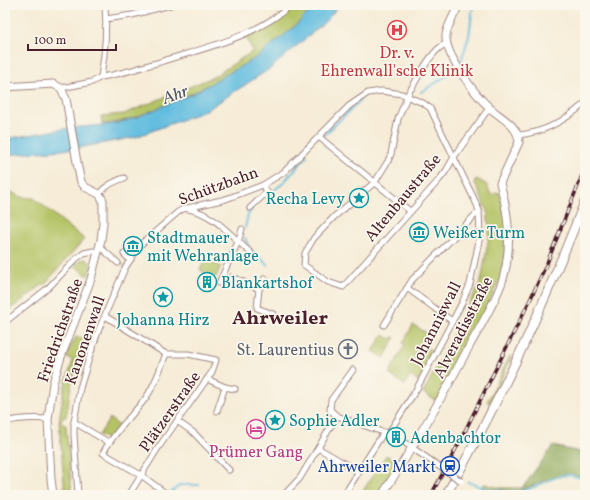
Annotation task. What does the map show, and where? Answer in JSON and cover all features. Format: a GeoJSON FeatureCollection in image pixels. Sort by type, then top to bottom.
{"type":"FeatureCollection","features":[{"type":"Feature","properties":{"kind":"main road"},"geometry":{"type":"LineString","coordinates":[[446,495],[505,387],[542,306],[585,201]]}},
{"type":"Feature","properties":{"kind":"street"},"geometry":{"type":"LineString","coordinates":[[100,77],[105,56],[105,5]]}},
{"type":"Feature","properties":{"kind":"street"},"geometry":{"type":"LineString","coordinates":[[106,19],[132,15],[170,5]]}},
{"type":"Feature","properties":{"kind":"street"},"geometry":{"type":"LineString","coordinates":[[5,87],[53,84],[61,88],[92,82],[100,77],[147,65],[234,38],[270,21],[292,5]]}},
{"type":"Feature","properties":{"kind":"street"},"geometry":{"type":"LineString","coordinates":[[459,5],[447,31],[447,43],[449,50],[463,76],[490,108],[515,128],[518,135],[529,134],[556,125],[573,114],[585,103]]}},
{"type":"Feature","properties":{"kind":"street"},"geometry":{"type":"LineString","coordinates":[[375,182],[392,154],[398,119],[409,92],[432,55],[442,45],[447,43]]}},
{"type":"Feature","properties":{"kind":"street"},"geometry":{"type":"LineString","coordinates":[[61,88],[66,99],[78,168],[82,182],[86,187],[99,194],[110,184],[124,178]]}},
{"type":"Feature","properties":{"kind":"street","name":"Schützbahn"},"geometry":{"type":"LineString","coordinates":[[124,267],[140,245],[178,212],[226,200],[262,185],[284,172],[349,106],[368,93],[382,91],[409,92]]}},
{"type":"Feature","properties":{"kind":"street","name":"Johanniswall"},"geometry":{"type":"LineString","coordinates":[[344,495],[416,390],[462,303],[470,284],[480,236],[479,211],[477,204],[444,140],[430,108],[409,92]]}},
{"type":"Feature","properties":{"kind":"street","name":"Altenbaustraße"},"geometry":{"type":"LineString","coordinates":[[375,182],[334,217],[314,238],[305,253],[304,265],[328,282],[343,287],[439,180],[490,108]]}},
{"type":"Feature","properties":{"kind":"street","name":"Alveradisstraße"},"geometry":{"type":"LineString","coordinates":[[382,495],[412,448],[457,371],[489,310],[502,280],[507,253],[509,226],[505,201],[500,183],[519,142],[518,135]]}},
{"type":"Feature","properties":{"kind":"street"},"geometry":{"type":"LineString","coordinates":[[319,137],[410,211]]}},
{"type":"Feature","properties":{"kind":"street"},"geometry":{"type":"LineString","coordinates":[[250,208],[267,192],[262,185]]}},
{"type":"Feature","properties":{"kind":"street","name":"Friedrichstraße"},"geometry":{"type":"LineString","coordinates":[[53,495],[48,419],[60,357],[91,279],[99,250],[104,213],[103,200],[99,194]]}},
{"type":"Feature","properties":{"kind":"street"},"geometry":{"type":"LineString","coordinates":[[187,209],[214,220],[251,253]]}},
{"type":"Feature","properties":{"kind":"street"},"geometry":{"type":"LineString","coordinates":[[384,325],[412,280],[479,211]]}},
{"type":"Feature","properties":{"kind":"street"},"geometry":{"type":"LineString","coordinates":[[219,283],[238,242],[242,229]]}},
{"type":"Feature","properties":{"kind":"street"},"geometry":{"type":"LineString","coordinates":[[5,322],[46,290],[76,258],[84,253],[99,250],[112,257],[118,263]]}},
{"type":"Feature","properties":{"kind":"street"},"geometry":{"type":"LineString","coordinates":[[124,254],[130,260]]}},
{"type":"Feature","properties":{"kind":"street","name":"Kanonenwall"},"geometry":{"type":"LineString","coordinates":[[78,495],[74,422],[80,388],[90,355],[124,267]]}},
{"type":"Feature","properties":{"kind":"street"},"geometry":{"type":"LineString","coordinates":[[224,273],[229,275]]}},
{"type":"Feature","properties":{"kind":"street"},"geometry":{"type":"LineString","coordinates":[[265,278],[259,289],[257,308],[273,314]]}},
{"type":"Feature","properties":{"kind":"street"},"geometry":{"type":"LineString","coordinates":[[237,279],[259,289]]}},
{"type":"Feature","properties":{"kind":"street"},"geometry":{"type":"LineString","coordinates":[[407,288],[452,321]]}},
{"type":"Feature","properties":{"kind":"street"},"geometry":{"type":"LineString","coordinates":[[105,316],[166,354],[153,385],[145,398],[108,442],[103,453],[141,475]]}},
{"type":"Feature","properties":{"kind":"street","name":"Plätzerstraße"},"geometry":{"type":"LineString","coordinates":[[128,495],[177,421],[212,372],[216,360],[188,354],[166,354]]}},
{"type":"Feature","properties":{"kind":"street"},"geometry":{"type":"LineString","coordinates":[[352,370],[331,400],[330,410],[337,416],[396,437],[462,481]]}},
{"type":"Feature","properties":{"kind":"street"},"geometry":{"type":"LineString","coordinates":[[207,379],[225,387],[235,388]]}},
{"type":"Feature","properties":{"kind":"street"},"geometry":{"type":"LineString","coordinates":[[217,410],[225,387]]}},
{"type":"Feature","properties":{"kind":"street"},"geometry":{"type":"LineString","coordinates":[[284,495],[300,478],[337,416]]}},
{"type":"Feature","properties":{"kind":"street"},"geometry":{"type":"LineString","coordinates":[[5,422],[31,418],[48,419]]}},
{"type":"Feature","properties":{"kind":"street"},"geometry":{"type":"LineString","coordinates":[[177,421],[194,433],[229,470]]}},
{"type":"Feature","properties":{"kind":"street"},"geometry":{"type":"LineString","coordinates":[[74,422],[108,442]]}},
{"type":"Feature","properties":{"kind":"street"},"geometry":{"type":"LineString","coordinates":[[318,448],[359,472]]}},
{"type":"Feature","properties":{"kind":"street","name":"Plätzerstraße"},"geometry":{"type":"LineString","coordinates":[[141,475],[164,492]]}},
{"type":"Feature","properties":{"kind":"green space"},"geometry":{"type":"Polygon","coordinates":[[[297,5],[316,5],[280,40],[245,65],[198,90],[140,116],[102,124],[101,116],[124,114],[213,77],[253,51],[245,36],[279,19],[297,5]]]}},
{"type":"Feature","properties":{"kind":"green space"},"geometry":{"type":"Polygon","coordinates":[[[477,179],[487,185],[491,195],[499,192],[507,225],[505,253],[500,279],[438,402],[423,393],[481,281],[489,236],[487,211],[474,181],[477,179]]]}},
{"type":"Feature","properties":{"kind":"green space"},"geometry":{"type":"Polygon","coordinates":[[[5,189],[21,197],[34,198],[84,239],[45,284],[7,312],[5,310],[5,189]]]}},
{"type":"Feature","properties":{"kind":"green space"},"geometry":{"type":"Polygon","coordinates":[[[85,259],[90,262],[88,276],[75,266],[81,260],[85,259]]]}},
{"type":"Feature","properties":{"kind":"green space"},"geometry":{"type":"Polygon","coordinates":[[[205,259],[221,266],[216,277],[200,270],[205,259]]]}},
{"type":"Feature","properties":{"kind":"green space"},"geometry":{"type":"Polygon","coordinates":[[[95,307],[100,309],[91,330],[87,324],[95,307]]]}},
{"type":"Feature","properties":{"kind":"green space"},"geometry":{"type":"Polygon","coordinates":[[[413,325],[427,333],[421,344],[434,352],[418,381],[410,376],[405,385],[389,374],[413,325]]]}},
{"type":"Feature","properties":{"kind":"green space"},"geometry":{"type":"Polygon","coordinates":[[[383,335],[391,339],[393,337],[395,338],[384,358],[373,351],[383,335]]]}},
{"type":"Feature","properties":{"kind":"green space"},"geometry":{"type":"Polygon","coordinates":[[[76,337],[88,337],[72,381],[66,417],[62,418],[61,421],[62,424],[66,425],[72,495],[65,495],[59,421],[64,388],[73,360],[65,357],[76,337]]]}},
{"type":"Feature","properties":{"kind":"green space"},"geometry":{"type":"Polygon","coordinates":[[[510,356],[512,357],[490,403],[487,402],[510,356]]]}},
{"type":"Feature","properties":{"kind":"green space"},"geometry":{"type":"Polygon","coordinates":[[[110,418],[119,426],[108,440],[99,435],[110,418]]]}},
{"type":"Feature","properties":{"kind":"green space"},"geometry":{"type":"Polygon","coordinates":[[[553,446],[585,453],[585,477],[567,475],[555,477],[522,490],[522,488],[553,446]]]}},
{"type":"Feature","properties":{"kind":"green space"},"geometry":{"type":"Polygon","coordinates":[[[386,455],[400,463],[378,495],[360,495],[386,455]]]}},
{"type":"Feature","properties":{"kind":"green space"},"geometry":{"type":"Polygon","coordinates":[[[484,484],[500,488],[522,488],[522,491],[505,493],[505,490],[481,488],[484,484]]]}},
{"type":"Feature","properties":{"kind":"water"},"geometry":{"type":"Polygon","coordinates":[[[316,5],[339,5],[326,21],[271,68],[205,111],[136,137],[73,149],[5,155],[5,139],[69,128],[114,124],[137,117],[194,93],[257,57],[293,28],[316,5]]]}},
{"type":"Feature","properties":{"kind":"waterway"},"geometry":{"type":"LineString","coordinates":[[460,64],[469,36],[473,5]]}},
{"type":"Feature","properties":{"kind":"waterway"},"geometry":{"type":"LineString","coordinates":[[421,92],[454,71]]}},
{"type":"Feature","properties":{"kind":"waterway"},"geometry":{"type":"LineString","coordinates":[[378,94],[398,96]]}},
{"type":"Feature","properties":{"kind":"waterway"},"geometry":{"type":"LineString","coordinates":[[323,136],[360,101]]}},
{"type":"Feature","properties":{"kind":"waterway"},"geometry":{"type":"LineString","coordinates":[[265,197],[282,184],[307,156]]}},
{"type":"Feature","properties":{"kind":"waterway"},"geometry":{"type":"LineString","coordinates":[[245,228],[248,215],[252,209]]}},
{"type":"Feature","properties":{"kind":"waterway"},"geometry":{"type":"LineString","coordinates":[[245,238],[249,248]]}},
{"type":"Feature","properties":{"kind":"waterway"},"geometry":{"type":"LineString","coordinates":[[252,251],[268,265]]}},
{"type":"Feature","properties":{"kind":"waterway"},"geometry":{"type":"LineString","coordinates":[[468,482],[489,489],[511,492],[526,490],[551,479],[567,475],[585,479]]}},
{"type":"Feature","properties":{"kind":"waterway"},"geometry":{"type":"LineString","coordinates":[[168,495],[180,485],[199,485]]}},
{"type":"Feature","properties":{"kind":"tunnel"},"geometry":{"type":"LineString","coordinates":[[229,275],[237,279]]}},
{"type":"Feature","properties":{"kind":"railway"},"geometry":{"type":"LineString","coordinates":[[431,495],[458,445],[530,300],[547,263],[585,168]]}},
{"type":"Feature","properties":{"kind":"place","name":"Dr. v. Ehrenwall'sche Klinik"},"geometry":{"type":"Point","coordinates":[397,30]}},
{"type":"Feature","properties":{"kind":"place","name":"Recha Levy"},"geometry":{"type":"Point","coordinates":[359,198]}},
{"type":"Feature","properties":{"kind":"place","name":"Weißer Turm"},"geometry":{"type":"Point","coordinates":[419,232]}},
{"type":"Feature","properties":{"kind":"place","name":"Stadtmauer mit Wehranlage"},"geometry":{"type":"Point","coordinates":[133,246]}},
{"type":"Feature","properties":{"kind":"place","name":"Blankartshof"},"geometry":{"type":"Point","coordinates":[207,282]}},
{"type":"Feature","properties":{"kind":"place","name":"Johanna Hirz"},"geometry":{"type":"Point","coordinates":[163,297]}},
{"type":"Feature","properties":{"kind":"place","name":"St. Laurentius"},"geometry":{"type":"Point","coordinates":[348,349]}},
{"type":"Feature","properties":{"kind":"place","name":"Sophie Adler"},"geometry":{"type":"Point","coordinates":[275,420]}},
{"type":"Feature","properties":{"kind":"place","name":"Prümer Gang"},"geometry":{"type":"Point","coordinates":[256,429]}},
{"type":"Feature","properties":{"kind":"place","name":"Adenbachtor"},"geometry":{"type":"Point","coordinates":[396,437]}},
{"type":"Feature","properties":{"kind":"place","name":"Ahrweiler Markt"},"geometry":{"type":"Point","coordinates":[450,466]}},
{"type":"Feature","properties":{"kind":"district","name":"Ahrweiler"},"geometry":{"type":"Point","coordinates":[280,317]}},
{"type":"Feature","properties":{"kind":"water label","name":"Ahr"},"geometry":{"type":"Point","coordinates":[175,94]}}]}
